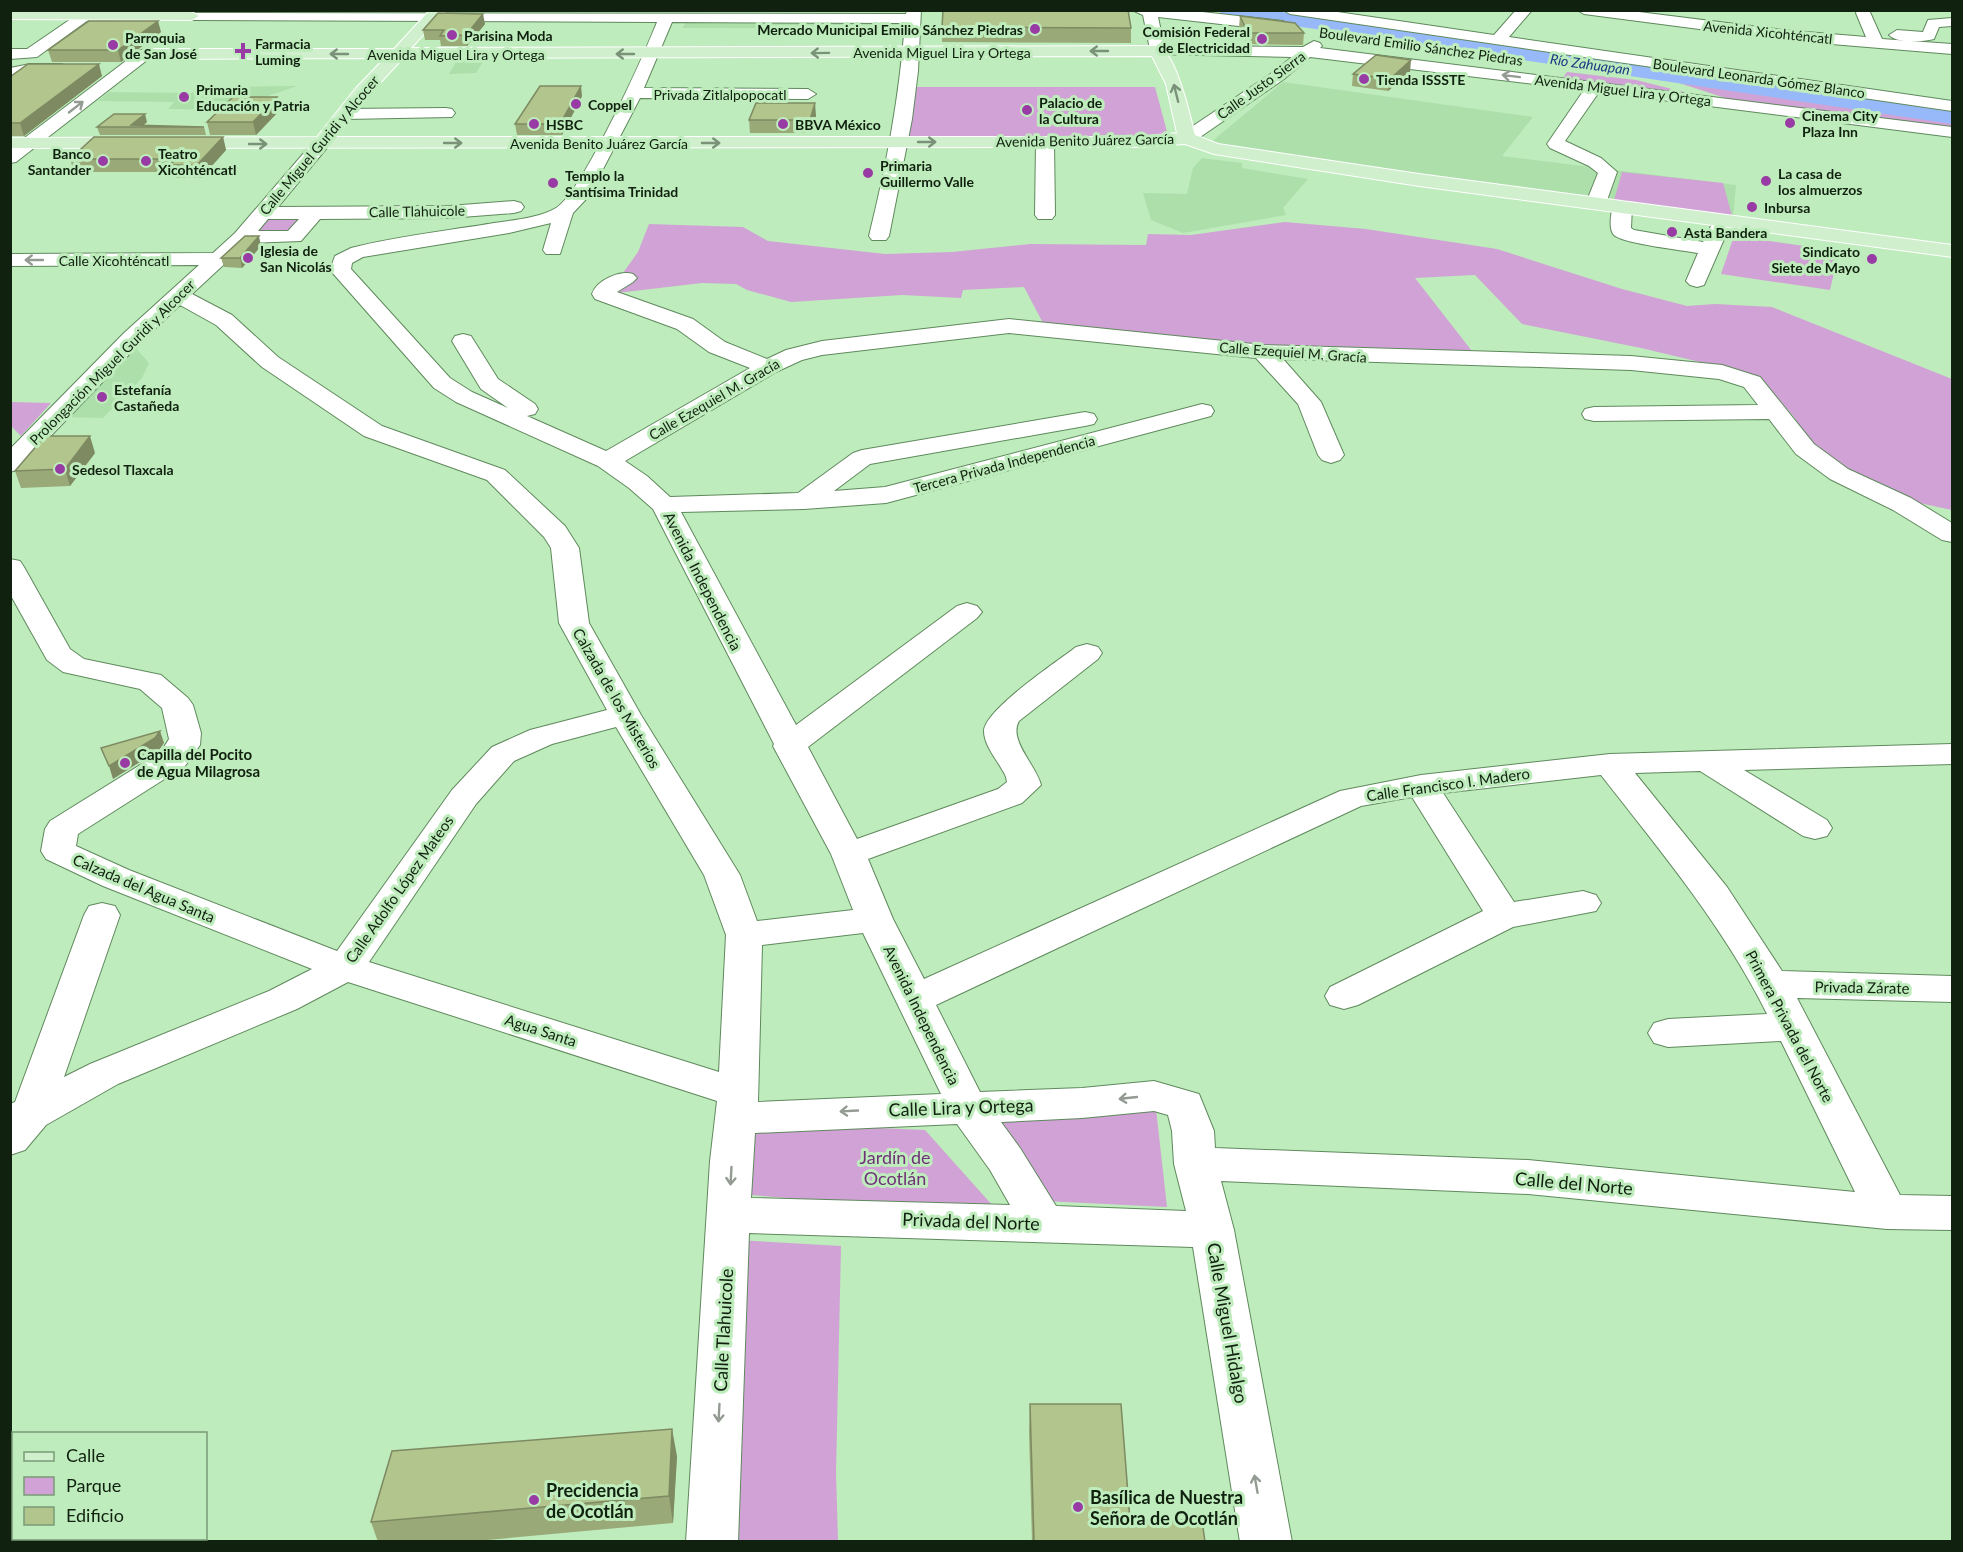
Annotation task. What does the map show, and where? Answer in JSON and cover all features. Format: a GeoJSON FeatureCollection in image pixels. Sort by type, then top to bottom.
{"type":"FeatureCollection","features":[{"type":"Feature","properties":{"kind":"main road"},"geometry":{"type":"LineString","coordinates":[[10,15],[195,13]]}},
{"type":"Feature","properties":{"kind":"main road"},"geometry":{"type":"LineString","coordinates":[[176,28],[195,13]]}},
{"type":"Feature","properties":{"kind":"main road","name":"Calle Miguel Guridi y Alcocer"},"geometry":{"type":"LineString","coordinates":[[321,144],[362,92],[436,14]]}},
{"type":"Feature","properties":{"kind":"main road"},"geometry":{"type":"LineString","coordinates":[[145,54],[160,41]]}},
{"type":"Feature","properties":{"kind":"main road","name":"Avenida Miguel Lira y Ortega"},"geometry":{"type":"LineString","coordinates":[[145,54],[1157,51]]}},
{"type":"Feature","properties":{"kind":"main road"},"geometry":{"type":"LineString","coordinates":[[1157,51],[1174,84],[1187,138],[1214,149],[1417,183],[1596,203],[1621,210]]}},
{"type":"Feature","properties":{"kind":"main road","name":"Avenida Benito Juárez García"},"geometry":{"type":"LineString","coordinates":[[10,142],[900,143],[1139,142],[1187,138]]}},
{"type":"Feature","properties":{"kind":"main road"},"geometry":{"type":"LineString","coordinates":[[1139,142],[1417,183],[1953,251]]}},
{"type":"Feature","properties":{"kind":"main road"},"geometry":{"type":"LineString","coordinates":[[1721,223],[1953,258]]}},
{"type":"Feature","properties":{"kind":"street"},"geometry":{"type":"LineString","coordinates":[[1290,10],[1341,27]]}},
{"type":"Feature","properties":{"kind":"street"},"geometry":{"type":"LineString","coordinates":[[1502,35],[1525,10]]}},
{"type":"Feature","properties":{"kind":"street","name":"Avenida Xicohténcatl"},"geometry":{"type":"LineString","coordinates":[[1584,10],[1781,42],[1874,38],[1953,49]]}},
{"type":"Feature","properties":{"kind":"street"},"geometry":{"type":"LineString","coordinates":[[1157,51],[1144,11],[1341,27]]}},
{"type":"Feature","properties":{"kind":"street"},"geometry":{"type":"LineString","coordinates":[[10,83],[30,62],[92,13]]}},
{"type":"Feature","properties":{"kind":"street"},"geometry":{"type":"LineString","coordinates":[[195,13],[666,18],[913,15],[910,31],[912,52],[900,143],[879,236]]}},
{"type":"Feature","properties":{"kind":"street"},"geometry":{"type":"LineString","coordinates":[[1863,13],[1874,38],[1929,36],[1953,38]]}},
{"type":"Feature","properties":{"kind":"street"},"geometry":{"type":"LineString","coordinates":[[553,250],[569,207],[607,143],[653,53],[666,18]]}},
{"type":"Feature","properties":{"kind":"street"},"geometry":{"type":"LineString","coordinates":[[1929,36],[1933,23],[1953,22]]}},
{"type":"Feature","properties":{"kind":"street","name":"Boulevard Leonarda Gómez Blanco"},"geometry":{"type":"LineString","coordinates":[[1341,27],[1502,35],[1953,106]]}},
{"type":"Feature","properties":{"kind":"street","name":"Calle Justo Sierra"},"geometry":{"type":"LineString","coordinates":[[1187,138],[1278,76],[1341,27]]}},
{"type":"Feature","properties":{"kind":"street"},"geometry":{"type":"LineString","coordinates":[[1502,35],[1638,45]]}},
{"type":"Feature","properties":{"kind":"street"},"geometry":{"type":"LineString","coordinates":[[1781,42],[1824,54]]}},
{"type":"Feature","properties":{"kind":"street","name":"Avenida Miguel Lira y Ortega"},"geometry":{"type":"LineString","coordinates":[[1157,51],[1306,52],[1398,61],[1735,104]]}},
{"type":"Feature","properties":{"kind":"street"},"geometry":{"type":"LineString","coordinates":[[10,54],[30,62],[83,69]]}},
{"type":"Feature","properties":{"kind":"street"},"geometry":{"type":"LineString","coordinates":[[10,158],[145,54]]}},
{"type":"Feature","properties":{"kind":"street"},"geometry":{"type":"LineString","coordinates":[[10,73],[30,62]]}},
{"type":"Feature","properties":{"kind":"street"},"geometry":{"type":"LineString","coordinates":[[1783,65],[1833,73],[1836,75],[1829,88]]}},
{"type":"Feature","properties":{"kind":"street"},"geometry":{"type":"LineString","coordinates":[[1564,67],[1658,81],[1692,89],[1735,104],[1953,132]]}},
{"type":"Feature","properties":{"kind":"street"},"geometry":{"type":"LineString","coordinates":[[104,69],[125,69]]}},
{"type":"Feature","properties":{"kind":"street"},"geometry":{"type":"LineString","coordinates":[[1916,85],[1953,90]]}},
{"type":"Feature","properties":{"kind":"street"},"geometry":{"type":"LineString","coordinates":[[1594,87],[1581,110],[1556,144],[1595,162],[1608,172],[1596,203]]}},
{"type":"Feature","properties":{"kind":"street","name":"Privada Zitlalpopocatl"},"geometry":{"type":"LineString","coordinates":[[632,93],[808,94]]}},
{"type":"Feature","properties":{"kind":"street"},"geometry":{"type":"LineString","coordinates":[[345,114],[446,114]]}},
{"type":"Feature","properties":{"kind":"street"},"geometry":{"type":"LineString","coordinates":[[1045,142],[1045,215]]}},
{"type":"Feature","properties":{"kind":"street","name":"Calle Miguel Guridi y Alcocer"},"geometry":{"type":"LineString","coordinates":[[242,237],[321,144]]}},
{"type":"Feature","properties":{"kind":"street","name":"Calle Tlahuicole"},"geometry":{"type":"LineString","coordinates":[[261,213],[449,212],[569,207]]}},
{"type":"Feature","properties":{"kind":"street","name":"Avenida Independencia"},"geometry":{"type":"LineString","coordinates":[[569,207],[548,218],[509,227],[358,252],[342,260],[340,270],[442,382],[464,397],[607,461],[638,482],[664,505],[789,746],[848,854],[875,919],[968,1106],[1005,1159],[1043,1223]]}},
{"type":"Feature","properties":{"kind":"street"},"geometry":{"type":"LineString","coordinates":[[1621,210],[1621,231],[1629,235],[1710,249]]}},
{"type":"Feature","properties":{"kind":"street"},"geometry":{"type":"LineString","coordinates":[[242,237],[294,237],[315,212]]}},
{"type":"Feature","properties":{"kind":"street"},"geometry":{"type":"LineString","coordinates":[[1697,281],[1721,223]]}},
{"type":"Feature","properties":{"kind":"street","name":"Prolongación Miguel Guridi y Alcocer"},"geometry":{"type":"LineString","coordinates":[[10,464],[177,295],[242,237]]}},
{"type":"Feature","properties":{"kind":"street"},"geometry":{"type":"LineString","coordinates":[[410,244],[455,250]]}},
{"type":"Feature","properties":{"kind":"street","name":"Calle Xicohténcatl"},"geometry":{"type":"LineString","coordinates":[[10,260],[219,259]]}},
{"type":"Feature","properties":{"kind":"street"},"geometry":{"type":"LineString","coordinates":[[626,278],[604,290],[603,294],[685,324],[717,347],[768,367]]}},
{"type":"Feature","properties":{"kind":"street","name":"Calzada de los Misterios"},"geometry":{"type":"LineString","coordinates":[[177,295],[224,320],[270,362],[373,431],[495,475],[555,532],[565,548],[574,623],[625,715],[722,875],[744,935],[736,1105]]}},
{"type":"Feature","properties":{"kind":"street","name":"Calle Ezequiel M. Gracía"},"geometry":{"type":"LineString","coordinates":[[607,461],[768,367],[794,355],[822,348],[1009,326],[1263,352],[1631,363],[1722,372],[1752,382],[1805,448],[1839,474],[1902,504],[1953,534]]}},
{"type":"Feature","properties":{"kind":"street"},"geometry":{"type":"LineString","coordinates":[[463,341],[489,384],[534,415],[531,427]]}},
{"type":"Feature","properties":{"kind":"street"},"geometry":{"type":"LineString","coordinates":[[1263,352],[1309,402],[1332,455]]}},
{"type":"Feature","properties":{"kind":"street","name":"Tercera Privada Independencia"},"geometry":{"type":"LineString","coordinates":[[664,505],[804,501],[886,495],[1202,411]]}},
{"type":"Feature","properties":{"kind":"street"},"geometry":{"type":"LineString","coordinates":[[1594,414],[1776,412]]}},
{"type":"Feature","properties":{"kind":"street","name":"Tercera Privada Independencia"},"geometry":{"type":"LineString","coordinates":[[804,501],[862,458],[888,451],[1085,419]]}},
{"type":"Feature","properties":{"kind":"street"},"geometry":{"type":"LineString","coordinates":[[942,444],[962,475]]}},
{"type":"Feature","properties":{"kind":"street"},"geometry":{"type":"LineString","coordinates":[[1902,504],[1953,514]]}},
{"type":"Feature","properties":{"kind":"street","name":"Calzada del Agua Santa"},"geometry":{"type":"LineString","coordinates":[[10,567],[58,654],[74,666],[150,682],[177,705],[179,716],[187,733],[184,748],[173,759],[62,829],[58,851],[116,878],[345,968]]}},
{"type":"Feature","properties":{"kind":"street"},"geometry":{"type":"LineString","coordinates":[[789,746],[967,612]]}},
{"type":"Feature","properties":{"kind":"street"},"geometry":{"type":"LineString","coordinates":[[848,854],[1010,796],[1024,785],[1023,773],[1001,740],[1000,726],[1008,714],[1087,653]]}},
{"type":"Feature","properties":{"kind":"street","name":"Calle Adolfo López Mateos"},"geometry":{"type":"LineString","coordinates":[[17,1124],[104,1074],[283,1000],[345,968],[464,797],[503,754],[541,737],[625,715]]}},
{"type":"Feature","properties":{"kind":"street","name":"Calle Francisco I. Madero"},"geometry":{"type":"LineString","coordinates":[[915,999],[1352,798],[1421,784],[1610,764],[1953,754]]}},
{"type":"Feature","properties":{"kind":"street"},"geometry":{"type":"LineString","coordinates":[[1706,761],[1815,828]]}},
{"type":"Feature","properties":{"kind":"street","name":"Primera Privada del Norte"},"geometry":{"type":"LineString","coordinates":[[1610,764],[1714,895],[1771,984],[1887,1212]]}},
{"type":"Feature","properties":{"kind":"street"},"geometry":{"type":"LineString","coordinates":[[1421,784],[1504,916]]}},
{"type":"Feature","properties":{"kind":"street"},"geometry":{"type":"LineString","coordinates":[[1344,996],[1504,916],[1583,903]]}},
{"type":"Feature","properties":{"kind":"street","name":"Calle Adolfo López Mateos"},"geometry":{"type":"LineString","coordinates":[[17,1124],[102,915]]}},
{"type":"Feature","properties":{"kind":"street"},"geometry":{"type":"LineString","coordinates":[[744,935],[875,919]]}},
{"type":"Feature","properties":{"kind":"street","name":"Agua Santa"},"geometry":{"type":"LineString","coordinates":[[345,968],[736,1105]]}},
{"type":"Feature","properties":{"kind":"street","name":"Privada Zárate"},"geometry":{"type":"LineString","coordinates":[[1771,984],[1953,989]]}},
{"type":"Feature","properties":{"kind":"street"},"geometry":{"type":"LineString","coordinates":[[1668,1033],[1793,1027]]}},
{"type":"Feature","properties":{"kind":"street","name":"Calle Lira y Ortega"},"geometry":{"type":"LineString","coordinates":[[736,1105],[968,1106],[1082,1103],[1154,1096],[1185,1105]]}},
{"type":"Feature","properties":{"kind":"street","name":"Calle Tlahuicole"},"geometry":{"type":"LineString","coordinates":[[712,1542],[736,1105]]}},
{"type":"Feature","properties":{"kind":"street","name":"Calle Miguel Hidalgo"},"geometry":{"type":"LineString","coordinates":[[1185,1105],[1193,1131],[1195,1164],[1212,1230],[1266,1542]]}},
{"type":"Feature","properties":{"kind":"street","name":"Calle del Norte"},"geometry":{"type":"LineString","coordinates":[[1195,1164],[1528,1178],[1887,1212],[1953,1213]]}},
{"type":"Feature","properties":{"kind":"street","name":"Privada del Norte"},"geometry":{"type":"LineString","coordinates":[[729,1215],[1212,1230]]}},
{"type":"Feature","properties":{"kind":"shaded area"},"geometry":{"type":"Polygon","coordinates":[[[687,21],[904,22],[903,29],[682,28],[687,21]]]}},
{"type":"Feature","properties":{"kind":"shaded area"},"geometry":{"type":"Polygon","coordinates":[[[459,57],[484,60],[476,73],[449,74],[459,57]]]}},
{"type":"Feature","properties":{"kind":"shaded area"},"geometry":{"type":"Polygon","coordinates":[[[1283,82],[1533,117],[1502,156],[1736,185],[1733,219],[1583,201],[1210,143],[1283,82]]]}},
{"type":"Feature","properties":{"kind":"shaded area","name":"Primaria Educación y Patria"},"geometry":{"type":"Polygon","coordinates":[[[297,86],[227,110],[168,109],[174,102],[98,101],[109,92],[192,93],[199,87],[297,86]]]}},
{"type":"Feature","properties":{"kind":"shaded area"},"geometry":{"type":"Polygon","coordinates":[[[1202,158],[1242,163],[1242,168],[1308,179],[1283,208],[1286,215],[1183,233],[1151,220],[1143,193],[1187,194],[1193,168],[1202,158]]]}},
{"type":"Feature","properties":{"kind":"shaded area","name":"Estefanía Castañeda"},"geometry":{"type":"Polygon","coordinates":[[[133,345],[149,363],[142,378],[103,418],[64,417],[133,345]]]}},
{"type":"Feature","properties":{"kind":"green space"},"geometry":{"type":"Polygon","coordinates":[[[1567,72],[1636,80],[1704,97],[1561,81],[1567,72]]]}},
{"type":"Feature","properties":{"kind":"green space"},"geometry":{"type":"Polygon","coordinates":[[[1676,82],[1952,122],[1952,129],[1795,108],[1747,105],[1676,82]]]}},
{"type":"Feature","properties":{"kind":"green space"},"geometry":{"type":"Polygon","coordinates":[[[911,87],[1155,87],[1169,139],[907,139],[911,87]]]}},
{"type":"Feature","properties":{"kind":"green space"},"geometry":{"type":"Polygon","coordinates":[[[1622,172],[1723,183],[1733,219],[1613,204],[1622,172]]]}},
{"type":"Feature","properties":{"kind":"green space"},"geometry":{"type":"Polygon","coordinates":[[[315,212],[294,237],[242,237],[261,213],[315,212]]]}},
{"type":"Feature","properties":{"kind":"green space"},"geometry":{"type":"Polygon","coordinates":[[[1285,222],[1366,229],[1497,249],[1622,289],[1687,306],[1715,304],[1772,307],[1952,379],[1952,510],[1905,500],[1815,452],[1794,417],[1768,387],[1742,372],[1641,348],[1522,324],[1475,275],[1415,278],[1475,355],[1311,351],[1043,323],[1024,287],[963,290],[961,298],[902,295],[791,302],[747,290],[736,284],[702,283],[608,294],[638,252],[649,224],[743,227],[768,241],[885,254],[952,252],[1030,244],[1146,245],[1148,234],[1191,235],[1285,222]]]}},
{"type":"Feature","properties":{"kind":"green space"},"geometry":{"type":"Polygon","coordinates":[[[1734,236],[1839,251],[1830,290],[1721,274],[1734,236]]]}},
{"type":"Feature","properties":{"kind":"green space"},"geometry":{"type":"Polygon","coordinates":[[[10,402],[51,403],[21,436],[11,426],[10,402]]]}},
{"type":"Feature","properties":{"kind":"green space"},"geometry":{"type":"Polygon","coordinates":[[[1156,1109],[1167,1207],[1044,1201],[988,1113],[1156,1109]]]}},
{"type":"Feature","properties":{"kind":"green space","name":"Jardín de Ocotlán"},"geometry":{"type":"Polygon","coordinates":[[[738,1122],[925,1130],[1001,1215],[738,1194],[738,1122]]]}},
{"type":"Feature","properties":{"kind":"green space"},"geometry":{"type":"Polygon","coordinates":[[[737,1240],[841,1246],[836,1473],[838,1541],[721,1542],[737,1240]]]}},
{"type":"Feature","properties":{"kind":"building"},"geometry":{"type":"Polygon","coordinates":[[[943,10],[1128,10],[1131,28],[942,27],[943,10]]]}},
{"type":"Feature","properties":{"kind":"building"},"geometry":{"type":"Polygon","coordinates":[[[438,13],[483,14],[466,35],[440,36],[444,30],[423,30],[438,13]]]}},
{"type":"Feature","properties":{"kind":"building"},"geometry":{"type":"Polygon","coordinates":[[[1240,16],[1295,23],[1304,33],[1248,33],[1240,16]]]}},
{"type":"Feature","properties":{"kind":"building"},"geometry":{"type":"Polygon","coordinates":[[[89,21],[158,21],[118,50],[48,50],[89,21]]]}},
{"type":"Feature","properties":{"kind":"building"},"geometry":{"type":"Polygon","coordinates":[[[1376,55],[1411,60],[1390,79],[1353,74],[1376,55]]]}},
{"type":"Feature","properties":{"kind":"building"},"geometry":{"type":"Polygon","coordinates":[[[28,64],[99,64],[20,123],[10,123],[10,77],[28,64]]]}},
{"type":"Feature","properties":{"kind":"building"},"geometry":{"type":"Polygon","coordinates":[[[540,86],[581,86],[560,124],[515,124],[540,86]]]}},
{"type":"Feature","properties":{"kind":"building"},"geometry":{"type":"Polygon","coordinates":[[[233,97],[277,97],[253,122],[207,122],[233,97]]]}},
{"type":"Feature","properties":{"kind":"building"},"geometry":{"type":"Polygon","coordinates":[[[756,103],[815,103],[810,120],[749,120],[756,103]]]}},
{"type":"Feature","properties":{"kind":"building"},"geometry":{"type":"Polygon","coordinates":[[[114,114],[145,114],[131,125],[204,127],[97,127],[114,114]]]}},
{"type":"Feature","properties":{"kind":"building"},"geometry":{"type":"Polygon","coordinates":[[[94,137],[223,137],[197,165],[170,165],[176,159],[70,159],[94,137]]]}},
{"type":"Feature","properties":{"kind":"building"},"geometry":{"type":"Polygon","coordinates":[[[245,236],[259,236],[240,258],[221,258],[245,236]]]}},
{"type":"Feature","properties":{"kind":"building"},"geometry":{"type":"Polygon","coordinates":[[[45,436],[90,436],[65,469],[15,471],[45,436]]]}},
{"type":"Feature","properties":{"kind":"building"},"geometry":{"type":"Polygon","coordinates":[[[160,731],[155,738],[109,766],[101,748],[160,731]]]}},
{"type":"Feature","properties":{"kind":"building","name":"Basílica de Nuestra Señora de Ocotlán"},"geometry":{"type":"Polygon","coordinates":[[[1030,1404],[1121,1404],[1130,1520],[1202,1520],[1205,1542],[1034,1542],[1030,1404]]]}},
{"type":"Feature","properties":{"kind":"building"},"geometry":{"type":"Polygon","coordinates":[[[672,1429],[669,1496],[371,1522],[392,1451],[672,1429]]]}},
{"type":"Feature","properties":{"kind":"waterway","name":"Río Zahuapan"},"geometry":{"type":"LineString","coordinates":[[1228,10],[1952,118]]}},
{"type":"Feature","properties":{"kind":"place","name":"Mercado Municipal Emilio Sánchez Piedras"},"geometry":{"type":"Point","coordinates":[1035,29]}},
{"type":"Feature","properties":{"kind":"place","name":"Parisina Moda"},"geometry":{"type":"Point","coordinates":[452,35]}},
{"type":"Feature","properties":{"kind":"place","name":"Comisión Federal de Electricidad"},"geometry":{"type":"Point","coordinates":[1262,39]}},
{"type":"Feature","properties":{"kind":"place","name":"Parroquia de San José"},"geometry":{"type":"Point","coordinates":[113,45]}},
{"type":"Feature","properties":{"kind":"place","name":"Farmacia Luming"},"geometry":{"type":"Point","coordinates":[243,51]}},
{"type":"Feature","properties":{"kind":"place","name":"Tienda ISSSTE"},"geometry":{"type":"Point","coordinates":[1364,79]}},
{"type":"Feature","properties":{"kind":"place","name":"Primaria Educación y Patria"},"geometry":{"type":"Point","coordinates":[184,97]}},
{"type":"Feature","properties":{"kind":"place","name":"Coppel"},"geometry":{"type":"Point","coordinates":[576,104]}},
{"type":"Feature","properties":{"kind":"place","name":"Palacio de la Cultura"},"geometry":{"type":"Point","coordinates":[1027,110]}},
{"type":"Feature","properties":{"kind":"place","name":"Cinema City Plaza Inn"},"geometry":{"type":"Point","coordinates":[1790,123]}},
{"type":"Feature","properties":{"kind":"place","name":"HSBC"},"geometry":{"type":"Point","coordinates":[534,124]}},
{"type":"Feature","properties":{"kind":"place","name":"BBVA México"},"geometry":{"type":"Point","coordinates":[783,124]}},
{"type":"Feature","properties":{"kind":"place","name":"Banco Santander"},"geometry":{"type":"Point","coordinates":[103,161]}},
{"type":"Feature","properties":{"kind":"place","name":"Teatro Xicohténcatl"},"geometry":{"type":"Point","coordinates":[146,161]}},
{"type":"Feature","properties":{"kind":"place","name":"Primaria Guillermo Valle"},"geometry":{"type":"Point","coordinates":[868,173]}},
{"type":"Feature","properties":{"kind":"place","name":"La casa de los almuerzos"},"geometry":{"type":"Point","coordinates":[1766,181]}},
{"type":"Feature","properties":{"kind":"place","name":"Templo la Santísima Trinidad"},"geometry":{"type":"Point","coordinates":[553,183]}},
{"type":"Feature","properties":{"kind":"place","name":"Inbursa"},"geometry":{"type":"Point","coordinates":[1752,207]}},
{"type":"Feature","properties":{"kind":"place","name":"Asta Bandera"},"geometry":{"type":"Point","coordinates":[1672,232]}},
{"type":"Feature","properties":{"kind":"place","name":"Iglesia de San Nicolás"},"geometry":{"type":"Point","coordinates":[248,258]}},
{"type":"Feature","properties":{"kind":"place","name":"Sindicato Siete de Mayo"},"geometry":{"type":"Point","coordinates":[1872,259]}},
{"type":"Feature","properties":{"kind":"place","name":"Estefanía Castañeda"},"geometry":{"type":"Point","coordinates":[102,397]}},
{"type":"Feature","properties":{"kind":"place","name":"Sedesol Tlaxcala"},"geometry":{"type":"Point","coordinates":[60,469]}},
{"type":"Feature","properties":{"kind":"place","name":"Capilla del Pocito de Agua Milagrosa"},"geometry":{"type":"Point","coordinates":[125,763]}},
{"type":"Feature","properties":{"kind":"place","name":"Precidencia de Ocotlán"},"geometry":{"type":"Point","coordinates":[534,1500]}},
{"type":"Feature","properties":{"kind":"place","name":"Basílica de Nuestra Señora de Ocotlán"},"geometry":{"type":"Point","coordinates":[1078,1507]}}]}
